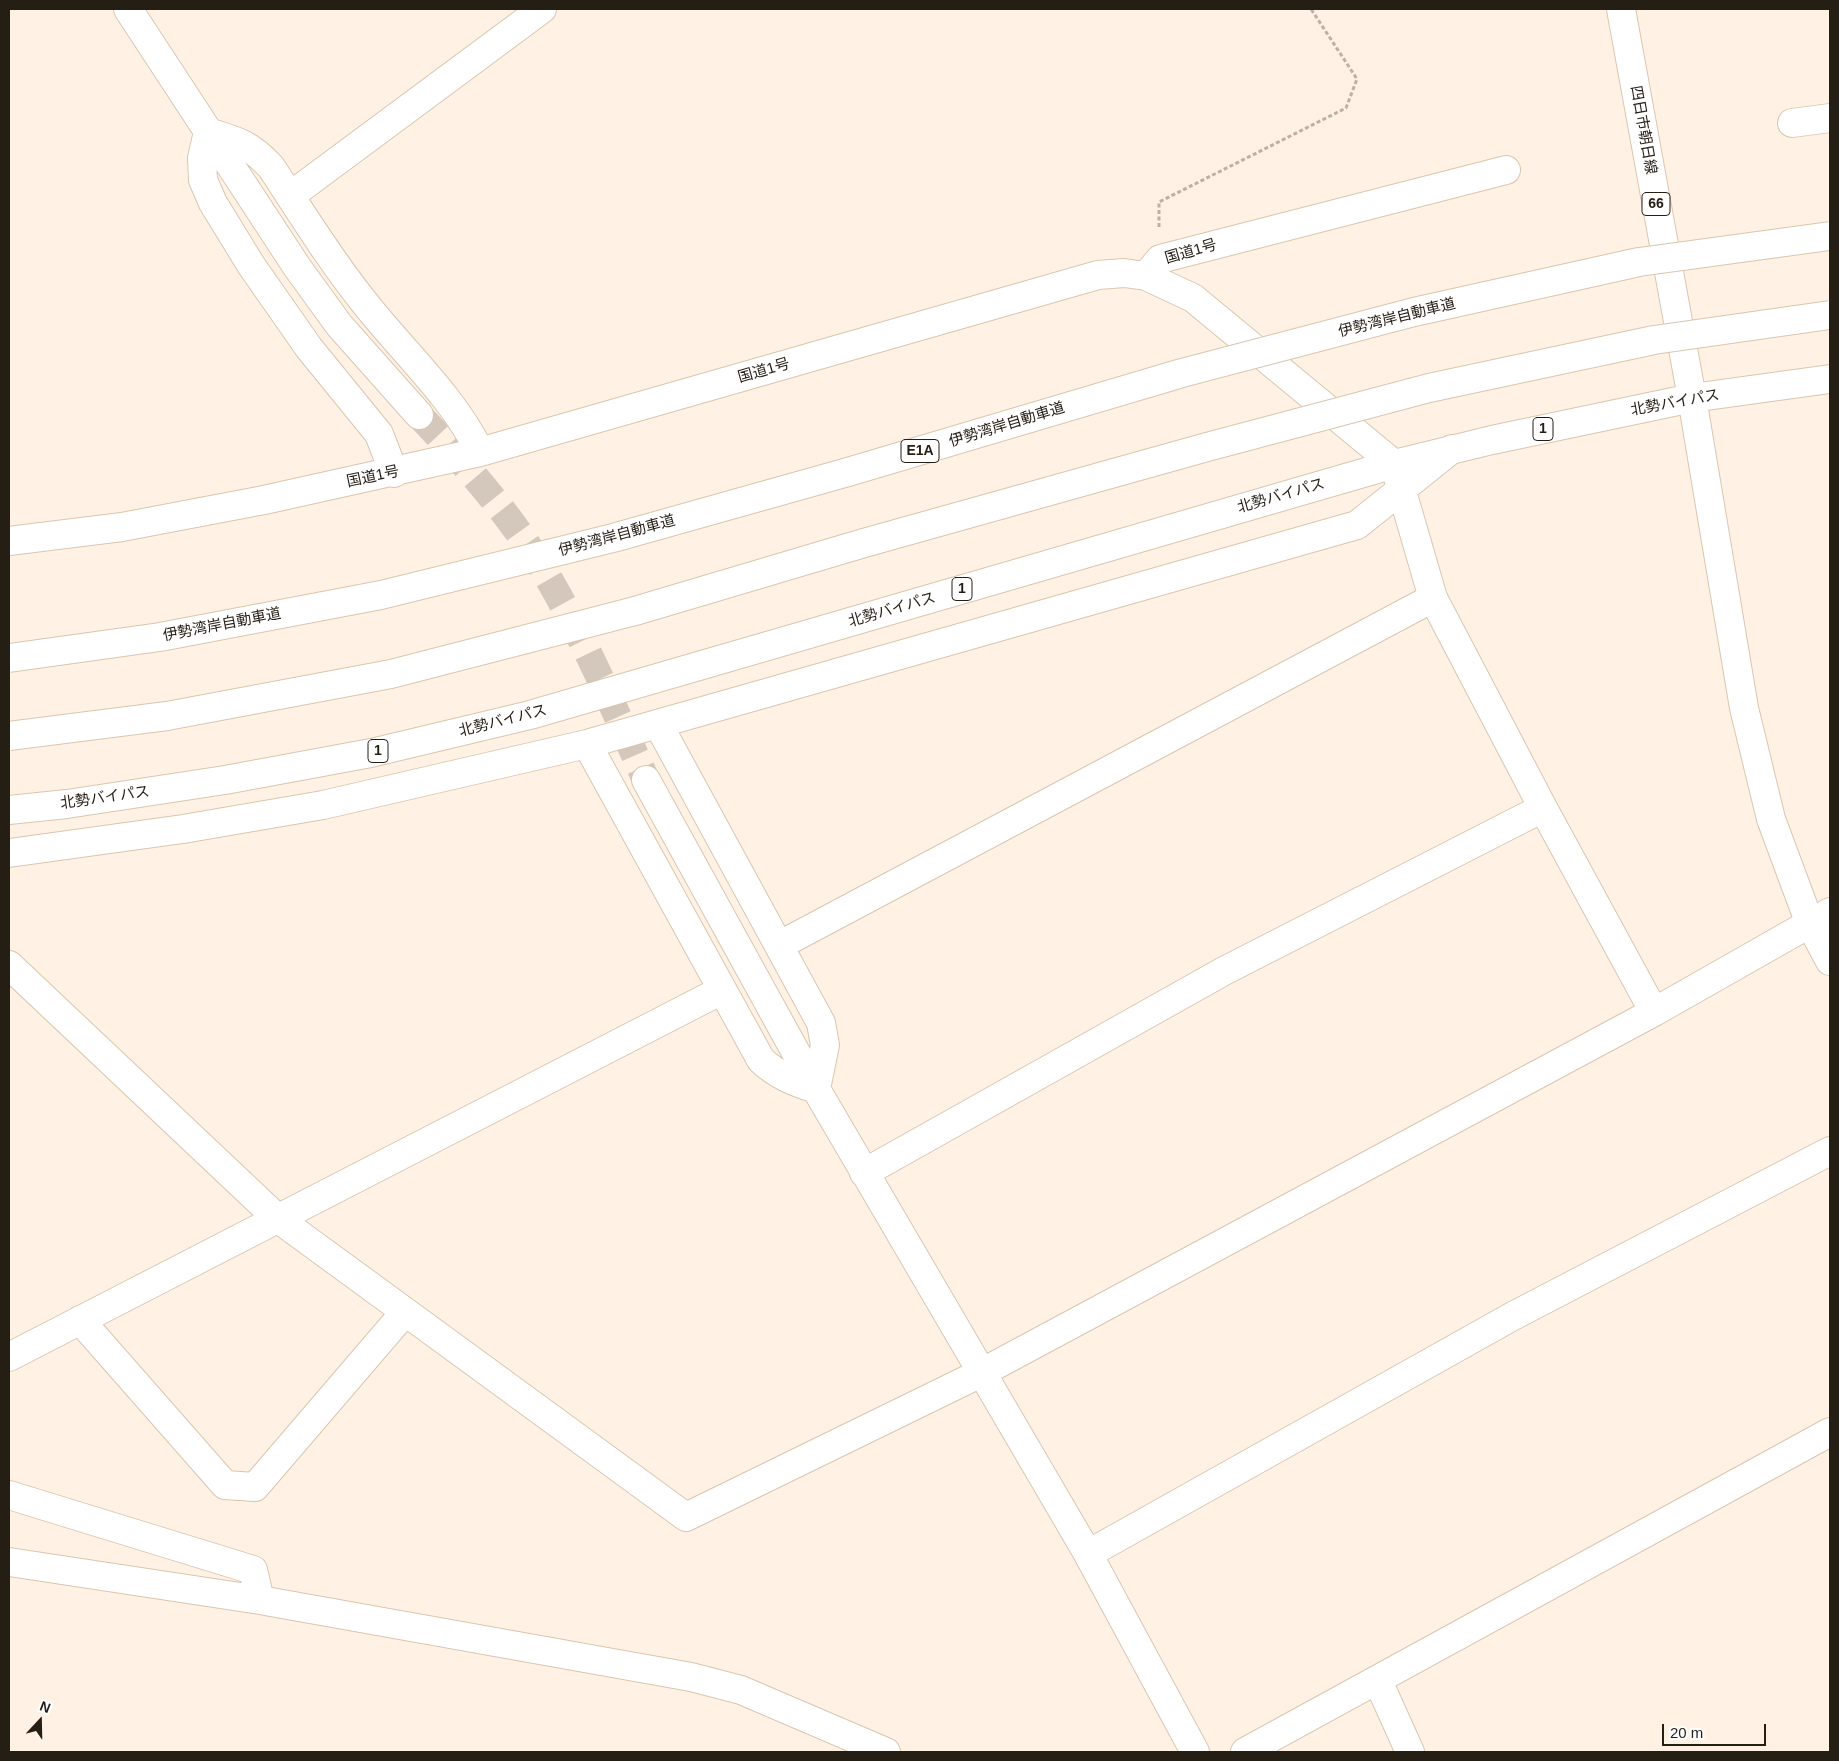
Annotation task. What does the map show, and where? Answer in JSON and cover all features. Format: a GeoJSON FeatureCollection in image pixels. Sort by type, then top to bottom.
{"type":"FeatureCollection","features":[{"type":"Feature","properties":{"kind":"main road"},"geometry":{"type":"LineString","coordinates":[[128,9],[297,267],[339,324],[419,415]]}},
{"type":"Feature","properties":{"kind":"main road"},"geometry":{"type":"LineString","coordinates":[[290,196],[542,9]]}},
{"type":"Feature","properties":{"kind":"main road","name":"四日市朝日線"},"geometry":{"type":"LineString","coordinates":[[1621,9],[1692,398],[1744,708],[1772,819],[1820,918],[1830,961]]}},
{"type":"Feature","properties":{"kind":"main road"},"geometry":{"type":"LineString","coordinates":[[1792,124],[1830,118]]}},
{"type":"Feature","properties":{"kind":"main road"},"geometry":{"type":"LineString","coordinates":[[208,132],[235,140],[256,150],[271,168],[362,301],[452,405],[468,427],[480,452]]}},
{"type":"Feature","properties":{"kind":"main road"},"geometry":{"type":"LineString","coordinates":[[208,132],[202,158],[203,180],[213,203],[251,265],[309,348],[379,434],[388,452],[394,473]]}},
{"type":"Feature","properties":{"kind":"main road","name":"国道1号"},"geometry":{"type":"LineString","coordinates":[[9,541],[122,527],[394,473],[480,452],[1098,275],[1153,268],[1506,170]]}},
{"type":"Feature","properties":{"kind":"main road","name":"伊勢湾岸自動車道"},"geometry":{"type":"LineString","coordinates":[[9,658],[160,638],[382,595],[613,538],[848,472],[1182,373],[1414,312],[1639,262],[1830,236]]}},
{"type":"Feature","properties":{"kind":"main road"},"geometry":{"type":"LineString","coordinates":[[1153,268],[1193,298],[1398,477],[1433,598],[1543,808],[1654,1012]]}},
{"type":"Feature","properties":{"kind":"main road"},"geometry":{"type":"LineString","coordinates":[[9,736],[167,716],[391,674],[635,611],[874,540],[1429,388],[1654,340],[1830,316]]}},
{"type":"Feature","properties":{"kind":"main road","name":"北勢バイパス"},"geometry":{"type":"LineString","coordinates":[[9,810],[67,804],[234,778],[371,753],[530,715],[1398,477],[1452,449],[1692,398],[1830,379]]}},
{"type":"Feature","properties":{"kind":"main road"},"geometry":{"type":"LineString","coordinates":[[9,853],[184,829],[323,805],[587,744],[1357,525],[1398,477]]}},
{"type":"Feature","properties":{"kind":"main road"},"geometry":{"type":"LineString","coordinates":[[780,945],[1433,598]]}},
{"type":"Feature","properties":{"kind":"main road"},"geometry":{"type":"LineString","coordinates":[[658,724],[821,1023],[825,1045],[816,1089]]}},
{"type":"Feature","properties":{"kind":"main road"},"geometry":{"type":"LineString","coordinates":[[587,744],[761,1060],[773,1071],[794,1082],[816,1089]]}},
{"type":"Feature","properties":{"kind":"main road"},"geometry":{"type":"LineString","coordinates":[[646,780],[816,1089],[1088,1554],[1195,1752]]}},
{"type":"Feature","properties":{"kind":"main road"},"geometry":{"type":"LineString","coordinates":[[864,1173],[1224,971],[1543,808]]}},
{"type":"Feature","properties":{"kind":"main road"},"geometry":{"type":"LineString","coordinates":[[9,965],[277,1218],[686,1517],[981,1373],[1654,1012],[1820,918]]}},
{"type":"Feature","properties":{"kind":"main road"},"geometry":{"type":"LineString","coordinates":[[9,1357],[722,990]]}},
{"type":"Feature","properties":{"kind":"main road"},"geometry":{"type":"LineString","coordinates":[[1088,1554],[1513,1316],[1830,1151]]}},
{"type":"Feature","properties":{"kind":"main road"},"geometry":{"type":"LineString","coordinates":[[80,1320],[225,1485],[255,1487],[406,1312]]}},
{"type":"Feature","properties":{"kind":"main road"},"geometry":{"type":"LineString","coordinates":[[1245,1752],[1378,1681],[1830,1432]]}},
{"type":"Feature","properties":{"kind":"main road"},"geometry":{"type":"LineString","coordinates":[[9,1495],[253,1570],[260,1600]]}},
{"type":"Feature","properties":{"kind":"main road"},"geometry":{"type":"LineString","coordinates":[[9,1562],[260,1600],[691,1677],[741,1690],[886,1752]]}},
{"type":"Feature","properties":{"kind":"main road"},"geometry":{"type":"LineString","coordinates":[[1378,1681],[1410,1752]]}},
{"type":"Feature","properties":{"kind":"path"},"geometry":{"type":"LineString","coordinates":[[1153,268],[1159,202],[1346,108],[1357,79],[1311,9]]}},
{"type":"Feature","properties":{"kind":"tunnel"},"geometry":{"type":"LineString","coordinates":[[419,415],[489,494],[522,536],[536,558],[564,605],[589,654],[646,780]]}}]}
